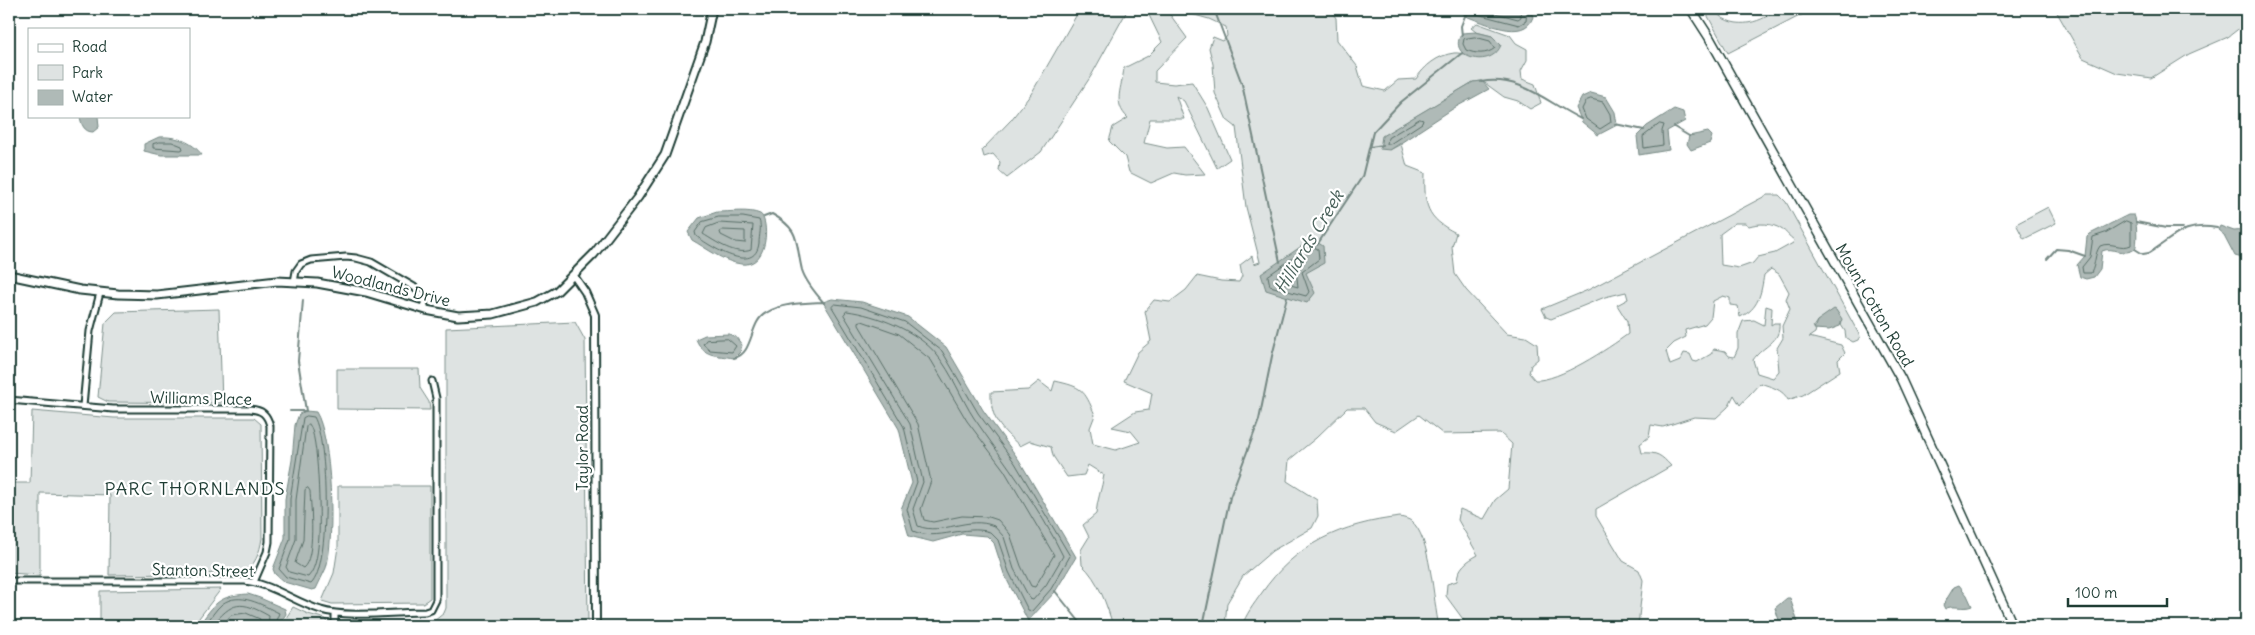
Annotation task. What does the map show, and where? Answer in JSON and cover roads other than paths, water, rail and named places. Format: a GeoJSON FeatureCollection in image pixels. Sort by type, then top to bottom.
{"type":"FeatureCollection","features":[{"type":"Feature","properties":{"kind":"main road","name":"Woodlands Drive"},"geometry":{"type":"LineString","coordinates":[[9,275],[100,293],[157,295],[253,283],[294,282],[345,287],[442,314],[470,316],[511,311],[537,302],[557,290],[574,276],[594,254],[638,197],[665,155],[705,42],[712,9]]}},
{"type":"Feature","properties":{"kind":"main road","name":"Mount Cotton Road"},"geometry":{"type":"LineString","coordinates":[[1691,9],[1709,37],[1902,380],[2014,626]]}},
{"type":"Feature","properties":{"kind":"street"},"geometry":{"type":"LineString","coordinates":[[294,282],[296,271],[301,264],[306,262],[323,258],[356,258],[379,266],[414,287],[422,295],[426,310]]}},
{"type":"Feature","properties":{"kind":"street","name":"Taylor Road"},"geometry":{"type":"LineString","coordinates":[[574,276],[585,292],[595,315],[596,626]]}},
{"type":"Feature","properties":{"kind":"street"},"geometry":{"type":"LineString","coordinates":[[83,406],[90,331],[100,293]]}},
{"type":"Feature","properties":{"kind":"street","name":"Stanton Street"},"geometry":{"type":"LineString","coordinates":[[9,581],[254,582],[265,584],[319,610],[335,613],[425,612],[435,606],[436,398],[432,381]]}},
{"type":"Feature","properties":{"kind":"street","name":"Williams Place"},"geometry":{"type":"LineString","coordinates":[[9,400],[113,409],[256,409],[268,417],[270,426],[269,542],[268,552],[254,582]]}},
{"type":"Feature","properties":{"kind":"street"},"geometry":{"type":"LineString","coordinates":[[335,613],[335,626]]}},
{"type":"Feature","properties":{"kind":"water"},"geometry":{"type":"Polygon","coordinates":[[[1464,9],[1530,9],[1533,17],[1528,25],[1521,29],[1513,30],[1492,26],[1465,16],[1462,11],[1464,9]]]}},
{"type":"Feature","properties":{"kind":"water"},"geometry":{"type":"Polygon","coordinates":[[[1476,32],[1492,36],[1501,45],[1496,53],[1480,59],[1464,54],[1458,42],[1462,33],[1476,32]]]}},
{"type":"Feature","properties":{"kind":"water"},"geometry":{"type":"Polygon","coordinates":[[[1482,81],[1489,89],[1454,108],[1390,150],[1380,149],[1382,136],[1473,82],[1482,81]]]}},
{"type":"Feature","properties":{"kind":"water"},"geometry":{"type":"Polygon","coordinates":[[[1591,93],[1606,97],[1615,112],[1617,125],[1598,135],[1582,122],[1576,108],[1582,97],[1591,93]]]}},
{"type":"Feature","properties":{"kind":"water"},"geometry":{"type":"Polygon","coordinates":[[[1674,109],[1683,112],[1685,121],[1667,131],[1669,150],[1639,155],[1637,136],[1647,126],[1674,109]]]}},
{"type":"Feature","properties":{"kind":"water"},"geometry":{"type":"Polygon","coordinates":[[[80,118],[98,118],[99,127],[93,132],[87,131],[82,125],[80,118]]]}},
{"type":"Feature","properties":{"kind":"water"},"geometry":{"type":"Polygon","coordinates":[[[1708,132],[1712,136],[1710,143],[1691,150],[1687,144],[1689,136],[1708,132]]]}},
{"type":"Feature","properties":{"kind":"water"},"geometry":{"type":"Polygon","coordinates":[[[159,137],[183,140],[202,155],[161,155],[144,151],[144,144],[159,137]]]}},
{"type":"Feature","properties":{"kind":"water"},"geometry":{"type":"Polygon","coordinates":[[[717,212],[756,212],[763,217],[766,233],[765,242],[762,251],[751,263],[735,263],[722,258],[692,240],[688,232],[699,218],[717,212]]]}},
{"type":"Feature","properties":{"kind":"water"},"geometry":{"type":"Polygon","coordinates":[[[2128,215],[2134,215],[2135,218],[2137,237],[2135,249],[2127,252],[2102,251],[2100,269],[2094,277],[2086,279],[2080,277],[2077,265],[2085,256],[2087,237],[2128,215]]]}},
{"type":"Feature","properties":{"kind":"water"},"geometry":{"type":"Polygon","coordinates":[[[2220,226],[2234,231],[2246,230],[2246,259],[2235,256],[2224,235],[2218,230],[2220,226]]]}},
{"type":"Feature","properties":{"kind":"water"},"geometry":{"type":"Polygon","coordinates":[[[1312,239],[1323,246],[1324,263],[1306,273],[1315,293],[1307,303],[1266,290],[1261,274],[1312,239]]]}},
{"type":"Feature","properties":{"kind":"water"},"geometry":{"type":"Polygon","coordinates":[[[832,299],[862,302],[908,317],[946,347],[983,410],[1019,460],[1076,557],[1055,592],[1028,621],[1004,574],[994,543],[987,536],[962,534],[933,542],[909,536],[901,509],[912,483],[899,429],[823,302],[832,299]]]}},
{"type":"Feature","properties":{"kind":"water"},"geometry":{"type":"Polygon","coordinates":[[[1834,309],[1842,319],[1840,326],[1829,330],[1814,329],[1817,321],[1834,309]]]}},
{"type":"Feature","properties":{"kind":"water"},"geometry":{"type":"Polygon","coordinates":[[[729,334],[736,337],[742,345],[740,352],[734,358],[706,352],[696,339],[705,335],[729,334]]]}},
{"type":"Feature","properties":{"kind":"water"},"geometry":{"type":"Polygon","coordinates":[[[306,411],[316,412],[326,443],[331,512],[329,554],[326,568],[316,589],[312,590],[284,582],[275,574],[273,569],[285,538],[285,499],[292,460],[295,425],[299,414],[306,411]]]}},
{"type":"Feature","properties":{"kind":"water"},"geometry":{"type":"Polygon","coordinates":[[[1959,585],[1967,595],[1972,606],[1945,609],[1943,605],[1954,587],[1959,585]]]}},
{"type":"Feature","properties":{"kind":"water"},"geometry":{"type":"Polygon","coordinates":[[[248,594],[285,609],[286,614],[278,626],[198,626],[218,602],[230,597],[248,594]]]}},
{"type":"Feature","properties":{"kind":"water"},"geometry":{"type":"Polygon","coordinates":[[[1787,598],[1790,598],[1799,626],[1781,626],[1775,608],[1787,598]]]}},
{"type":"Feature","properties":{"kind":"waterway"},"geometry":{"type":"LineString","coordinates":[[1214,9],[1242,84],[1280,262]]}},
{"type":"Feature","properties":{"kind":"waterway","name":"Hilliards Creek"},"geometry":{"type":"LineString","coordinates":[[1462,36],[1461,26],[1467,15]]}},
{"type":"Feature","properties":{"kind":"waterway","name":"Hilliards Creek"},"geometry":{"type":"LineString","coordinates":[[1317,245],[1362,177],[1373,132],[1401,102],[1462,53]]}},
{"type":"Feature","properties":{"kind":"waterway"},"geometry":{"type":"LineString","coordinates":[[1481,82],[1509,82],[1521,86],[1581,119]]}},
{"type":"Feature","properties":{"kind":"waterway"},"geometry":{"type":"LineString","coordinates":[[1615,124],[1644,130]]}},
{"type":"Feature","properties":{"kind":"waterway"},"geometry":{"type":"LineString","coordinates":[[1674,127],[1689,136]]}},
{"type":"Feature","properties":{"kind":"waterway"},"geometry":{"type":"LineString","coordinates":[[1370,147],[1383,145]]}},
{"type":"Feature","properties":{"kind":"waterway"},"geometry":{"type":"LineString","coordinates":[[764,217],[772,214],[788,225],[795,237],[802,270],[811,287],[824,303]]}},
{"type":"Feature","properties":{"kind":"waterway"},"geometry":{"type":"LineString","coordinates":[[2136,222],[2166,228],[2183,228]]}},
{"type":"Feature","properties":{"kind":"waterway"},"geometry":{"type":"LineString","coordinates":[[2135,249],[2143,254],[2149,253],[2173,236],[2187,229],[2196,227],[2217,228]]}},
{"type":"Feature","properties":{"kind":"waterway"},"geometry":{"type":"LineString","coordinates":[[2047,259],[2056,249],[2068,250],[2085,256]]}},
{"type":"Feature","properties":{"kind":"waterway","name":"Hilliards Creek"},"geometry":{"type":"LineString","coordinates":[[1203,626],[1230,497],[1259,420],[1272,356],[1287,297]]}},
{"type":"Feature","properties":{"kind":"waterway"},"geometry":{"type":"LineString","coordinates":[[303,300],[298,361],[306,411]]}},
{"type":"Feature","properties":{"kind":"waterway"},"geometry":{"type":"LineString","coordinates":[[734,358],[745,351],[757,323],[766,313],[786,305],[823,302]]}},
{"type":"Feature","properties":{"kind":"waterway"},"geometry":{"type":"LineString","coordinates":[[290,411],[306,411]]}},
{"type":"Feature","properties":{"kind":"waterway"},"geometry":{"type":"LineString","coordinates":[[1055,591],[1083,626]]}},
{"type":"Feature","properties":{"kind":"district","name":"PARC THORNLANDS"},"geometry":{"type":"Point","coordinates":[195,489]}}]}
